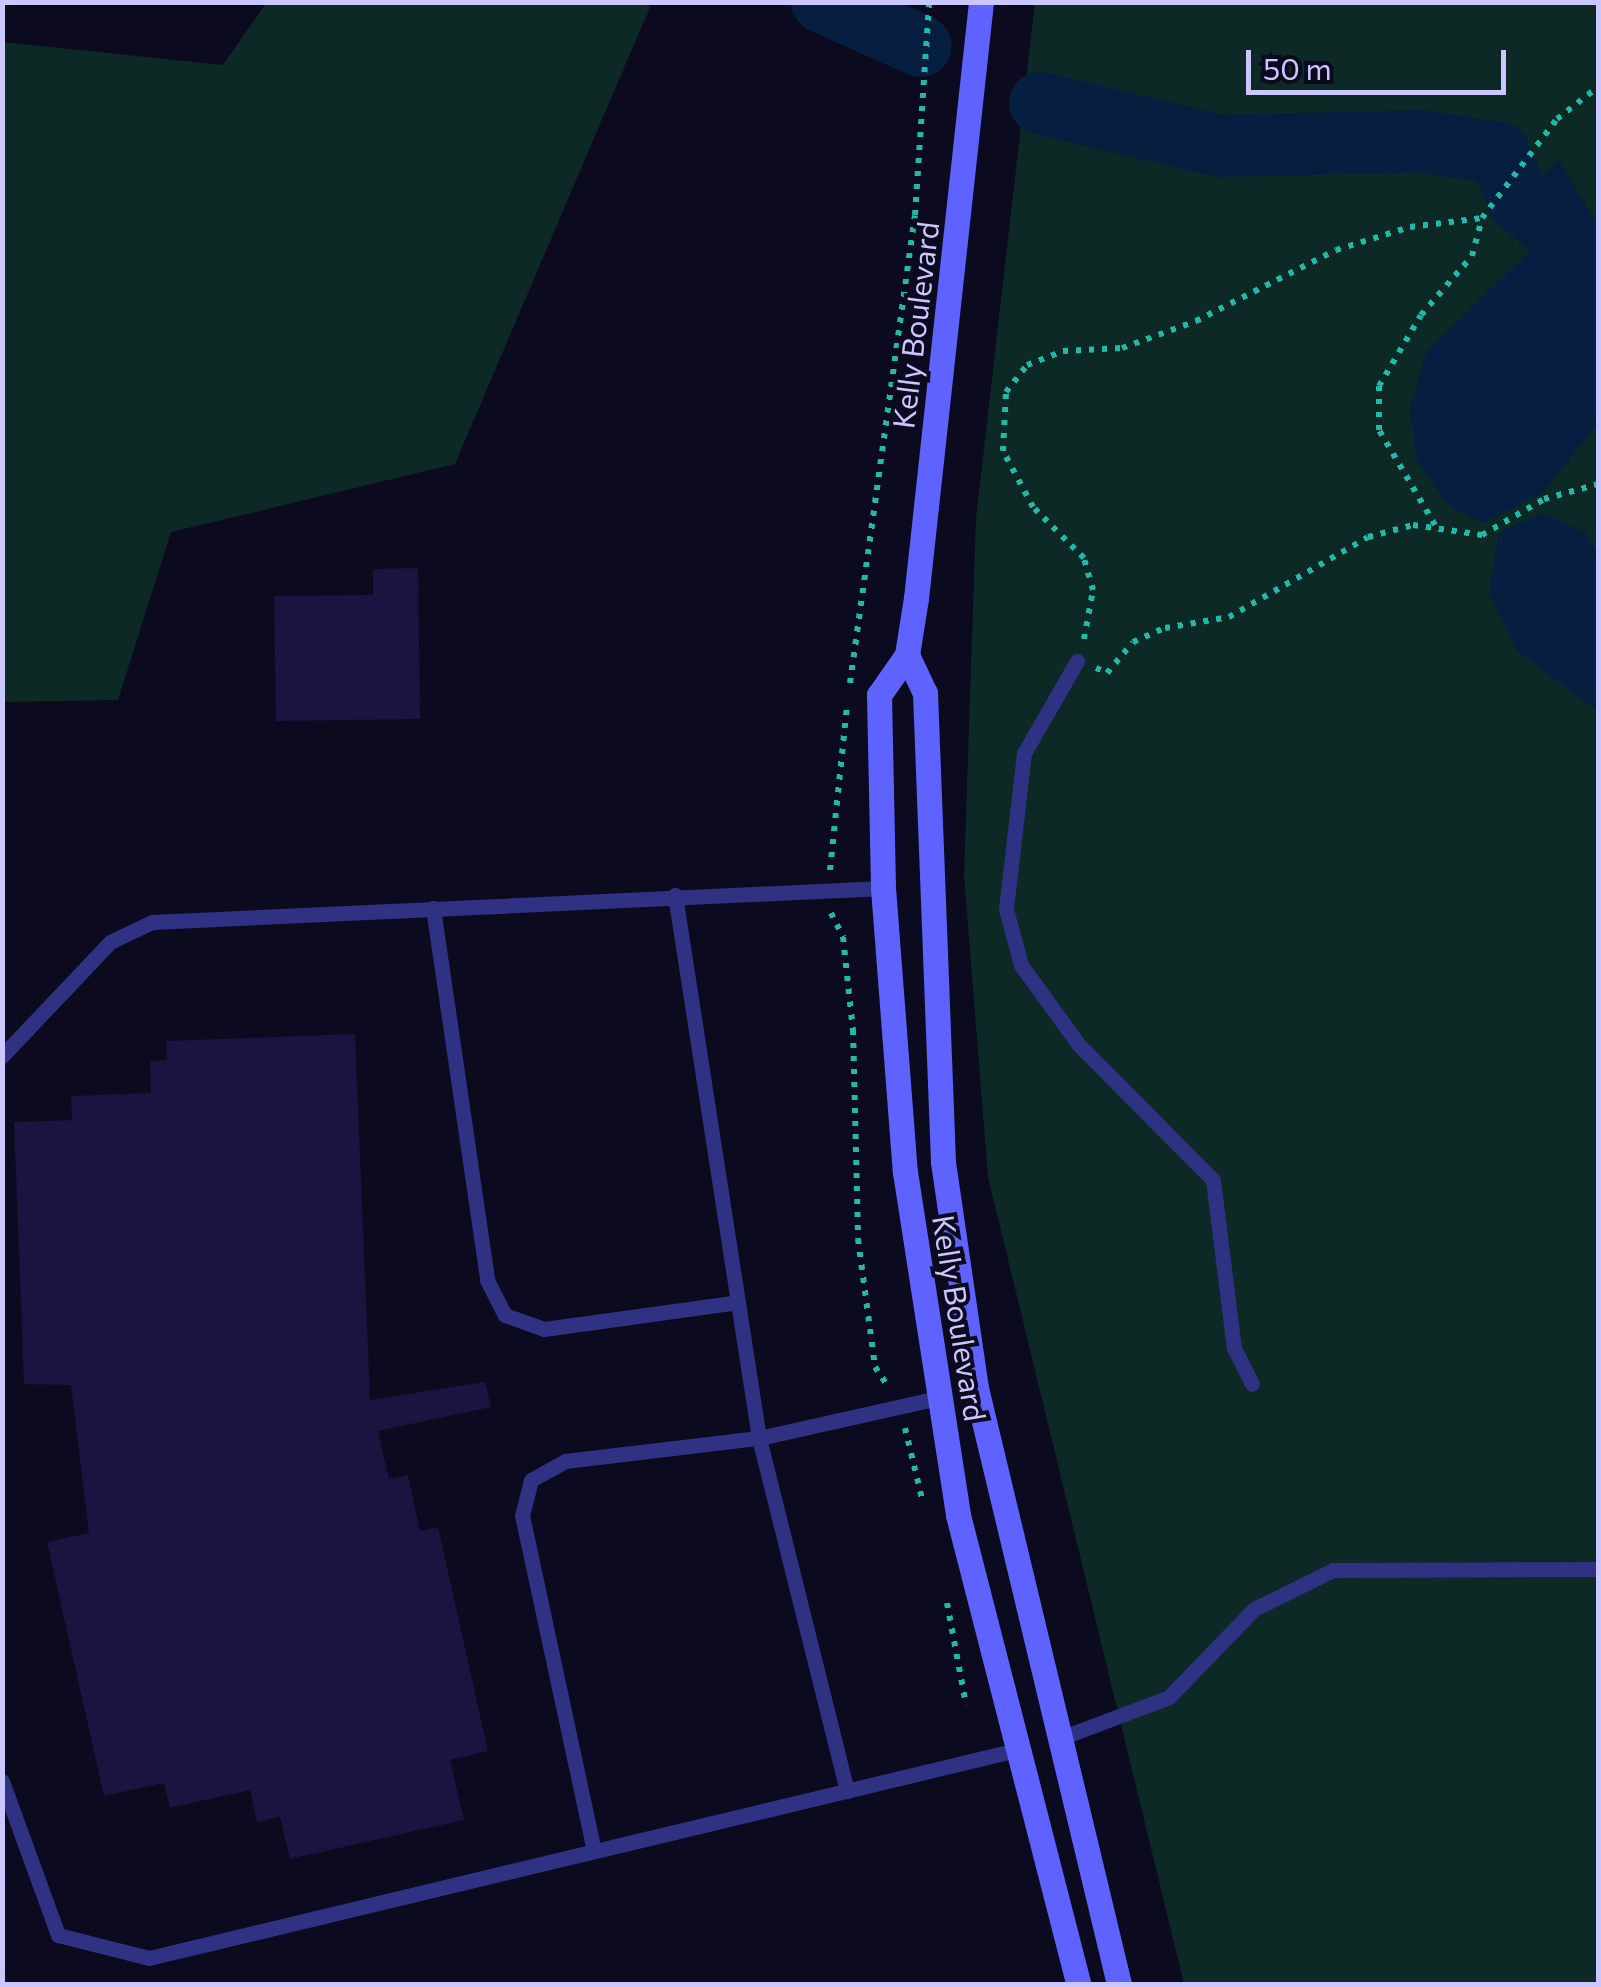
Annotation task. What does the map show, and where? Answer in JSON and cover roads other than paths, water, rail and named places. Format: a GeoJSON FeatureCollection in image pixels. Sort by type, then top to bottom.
{"type":"FeatureCollection","features":[{"type":"Feature","properties":{"kind":"street","name":"Kelly Boulevard"},"geometry":{"type":"LineString","coordinates":[[981,2],[906,655],[879,695],[883,888],[905,1172],[938,1398],[1017,1750],[1078,1984]]}},
{"type":"Feature","properties":{"kind":"street","name":"Kelly Boulevard"},"geometry":{"type":"LineString","coordinates":[[906,655],[925,693],[942,1162],[976,1388],[1119,1984]]}},
{"type":"Feature","properties":{"kind":"street"},"geometry":{"type":"LineString","coordinates":[[1017,1750],[1058,1739]]}},
{"type":"Feature","properties":{"kind":"lane"},"geometry":{"type":"LineString","coordinates":[[1078,661],[1024,753],[1006,910],[1022,966],[1080,1044],[1213,1180],[1234,1348],[1252,1384]]}},
{"type":"Feature","properties":{"kind":"lane"},"geometry":{"type":"LineString","coordinates":[[2,1056],[110,942],[152,922],[883,888]]}},
{"type":"Feature","properties":{"kind":"lane"},"geometry":{"type":"LineString","coordinates":[[675,895],[759,1438],[847,1791]]}},
{"type":"Feature","properties":{"kind":"lane"},"geometry":{"type":"LineString","coordinates":[[433,908],[493,1298],[522,1326],[738,1302]]}},
{"type":"Feature","properties":{"kind":"lane"},"geometry":{"type":"LineString","coordinates":[[594,1851],[522,1516],[531,1480],[565,1461],[759,1438],[938,1398]]}},
{"type":"Feature","properties":{"kind":"lane"},"geometry":{"type":"LineString","coordinates":[[1058,1739],[1169,1697],[1254,1609],[1333,1570],[1598,1569]]}},
{"type":"Feature","properties":{"kind":"lane"},"geometry":{"type":"LineString","coordinates":[[2,1781],[58,1935],[150,1958],[1017,1750]]}},
{"type":"Feature","properties":{"kind":"water"},"geometry":{"type":"Polygon","coordinates":[[[1559,159],[1598,227],[1598,423],[1542,493],[1483,523],[1447,504],[1417,461],[1410,407],[1426,353],[1541,240],[1519,201],[1559,159]]]}},
{"type":"Feature","properties":{"kind":"water"},"geometry":{"type":"Polygon","coordinates":[[[1542,513],[1586,533],[1598,555],[1598,711],[1517,651],[1489,592],[1499,533],[1542,513]]]}},
{"type":"Feature","properties":{"kind":"waterway"},"geometry":{"type":"LineString","coordinates":[[822,2],[921,46]]}},
{"type":"Feature","properties":{"kind":"waterway"},"geometry":{"type":"LineString","coordinates":[[1040,103],[1219,146],[1418,141],[1499,153],[1519,201],[1598,268]]}}]}
